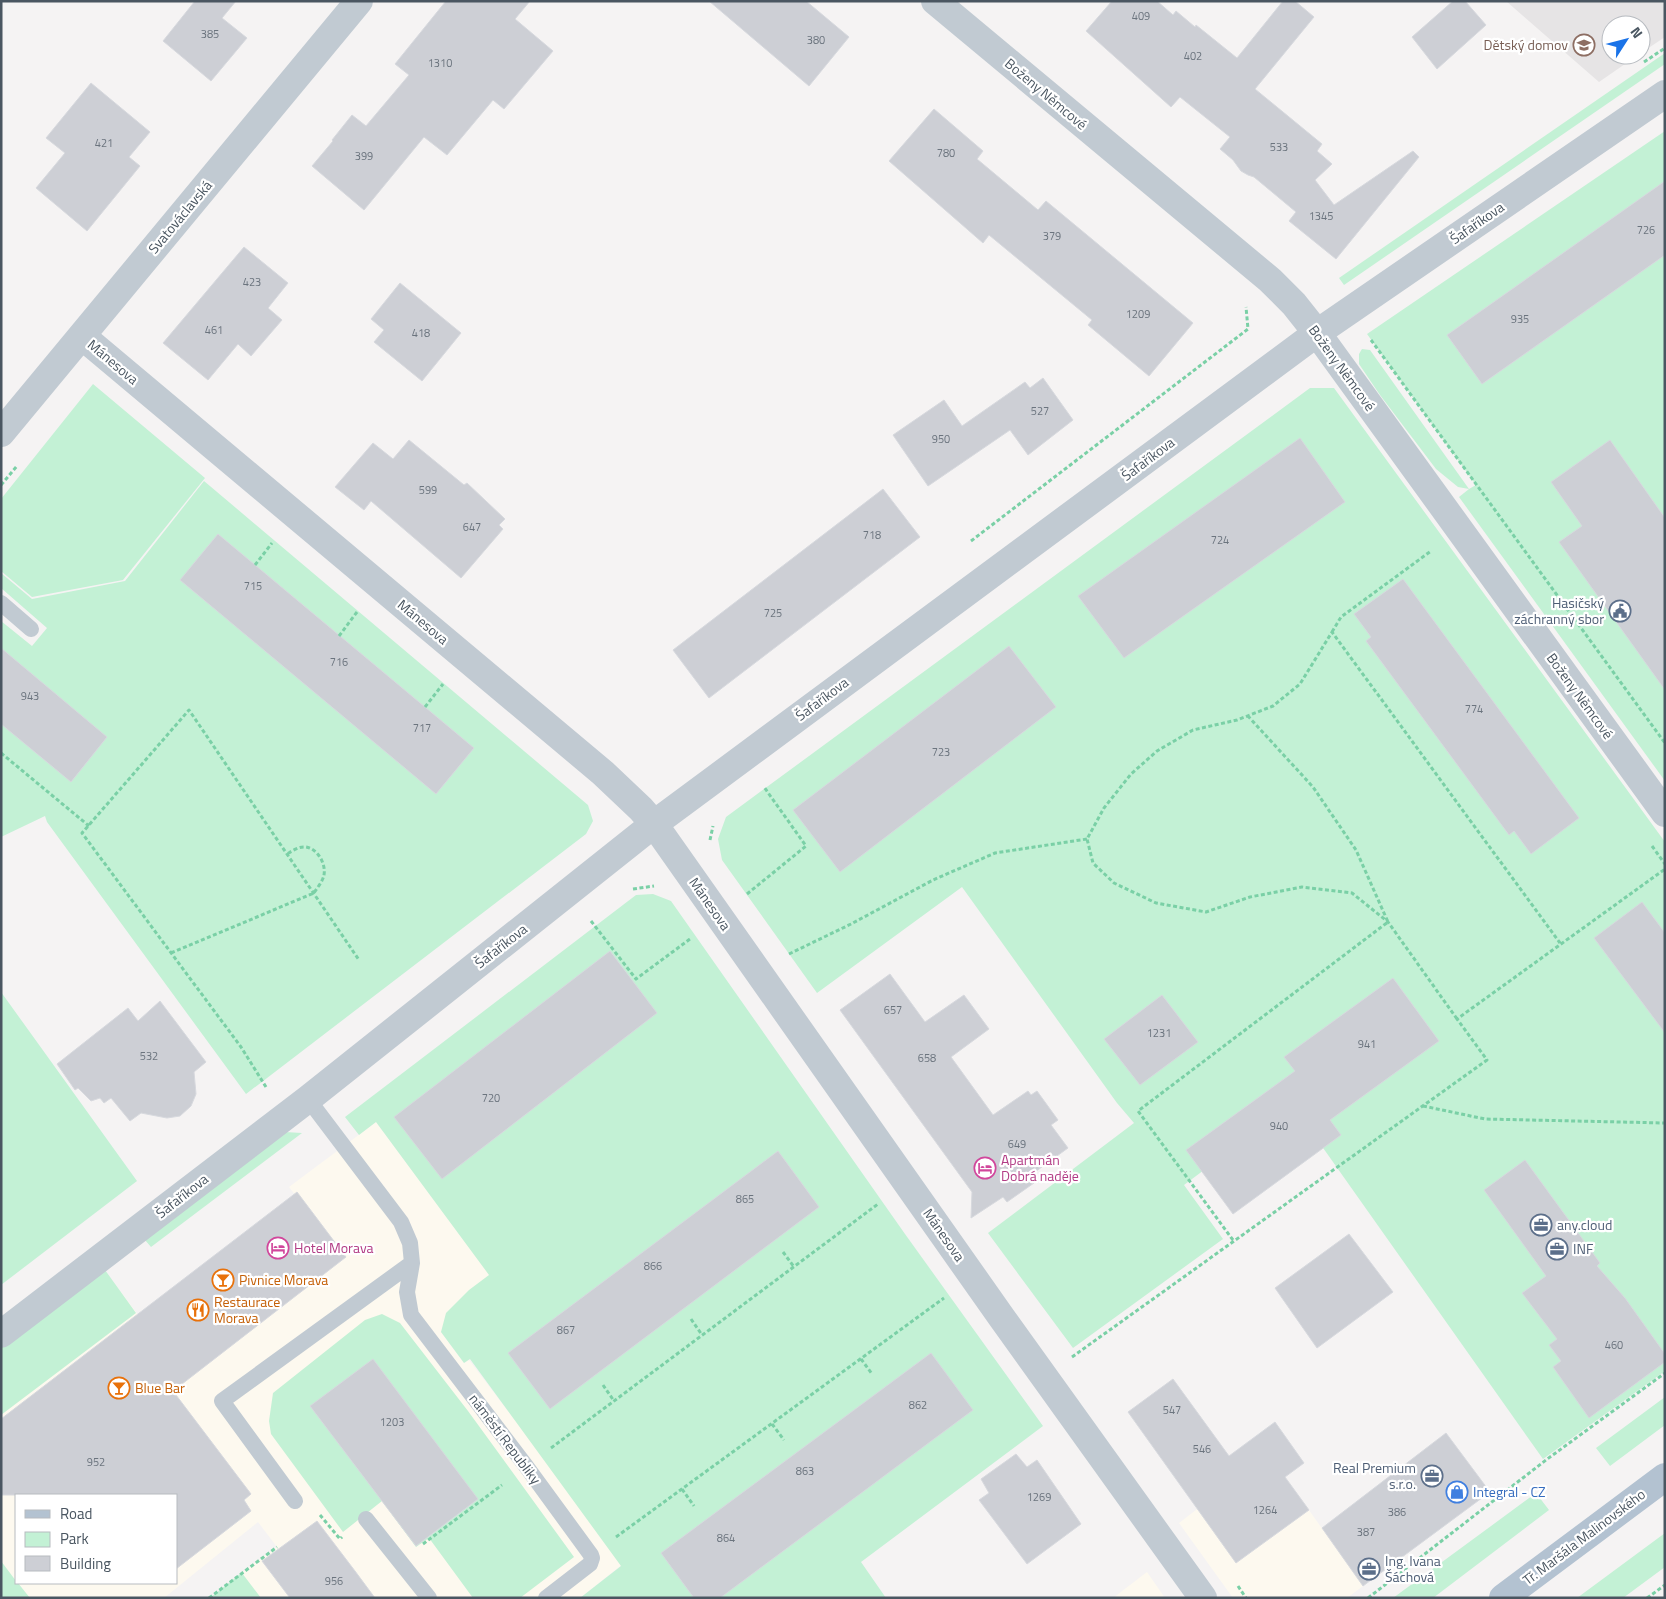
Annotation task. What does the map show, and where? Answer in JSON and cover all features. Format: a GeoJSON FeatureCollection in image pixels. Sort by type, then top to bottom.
{"type":"FeatureCollection","features":[{"type":"Feature","properties":{"kind":"main road","name":"Tř. Maršála Malinovského"},"geometry":{"type":"LineString","coordinates":[[1503,1598],[1665,1476]]}},
{"type":"Feature","properties":{"kind":"street","name":"Svatováclavská"},"geometry":{"type":"LineString","coordinates":[[1,433],[359,1]]}},
{"type":"Feature","properties":{"kind":"street","name":"Boženy Němcové"},"geometry":{"type":"LineString","coordinates":[[935,1],[1270,280],[1294,304],[1317,333],[1665,813]]}},
{"type":"Feature","properties":{"kind":"street","name":"Šafaříkova"},"geometry":{"type":"LineString","coordinates":[[1,1334],[308,1098],[654,824],[1317,333],[1665,94]]}},
{"type":"Feature","properties":{"kind":"street","name":"Mánesova"},"geometry":{"type":"LineString","coordinates":[[82,336],[603,773],[641,809],[654,824],[1002,1318],[1203,1598]]}},
{"type":"Feature","properties":{"kind":"lane"},"geometry":{"type":"LineString","coordinates":[[1,603],[32,629]]}},
{"type":"Feature","properties":{"kind":"lane","name":"náměstí Republiky"},"geometry":{"type":"LineString","coordinates":[[308,1098],[401,1222],[410,1242],[412,1263],[407,1292],[411,1315],[591,1555]]}},
{"type":"Feature","properties":{"kind":"lane"},"geometry":{"type":"LineString","coordinates":[[296,1501],[222,1401],[412,1263]]}},
{"type":"Feature","properties":{"kind":"lane"},"geometry":{"type":"LineString","coordinates":[[366,1519],[429,1598]]}},
{"type":"Feature","properties":{"kind":"lane"},"geometry":{"type":"LineString","coordinates":[[546,1598],[590,1564],[591,1555]]}},
{"type":"Feature","properties":{"kind":"path"},"geometry":{"type":"LineString","coordinates":[[1651,58],[1665,48]]}},
{"type":"Feature","properties":{"kind":"path"},"geometry":{"type":"LineString","coordinates":[[970,542],[1248,330],[1246,303],[1270,280]]}},
{"type":"Feature","properties":{"kind":"path"},"geometry":{"type":"LineString","coordinates":[[1366,334],[1665,743]]}},
{"type":"Feature","properties":{"kind":"path"},"geometry":{"type":"LineString","coordinates":[[1,484],[19,463]]}},
{"type":"Feature","properties":{"kind":"path"},"geometry":{"type":"LineString","coordinates":[[255,565],[272,542]]}},
{"type":"Feature","properties":{"kind":"path"},"geometry":{"type":"LineString","coordinates":[[1388,922],[1352,893],[1302,887],[1250,897],[1206,912],[1156,903],[1114,883],[1093,863],[1086,839],[1104,808],[1130,774],[1157,751],[1193,730],[1237,720],[1273,706],[1300,684],[1342,616],[1435,547]]}},
{"type":"Feature","properties":{"kind":"path"},"geometry":{"type":"LineString","coordinates":[[339,636],[362,605]]}},
{"type":"Feature","properties":{"kind":"path"},"geometry":{"type":"LineString","coordinates":[[1332,632],[1560,943]]}},
{"type":"Feature","properties":{"kind":"path"},"geometry":{"type":"LineString","coordinates":[[425,707],[448,677]]}},
{"type":"Feature","properties":{"kind":"path"},"geometry":{"type":"LineString","coordinates":[[267,1090],[241,1047],[82,833],[189,710],[359,960]]}},
{"type":"Feature","properties":{"kind":"path"},"geometry":{"type":"LineString","coordinates":[[1077,1365],[1071,1357],[1487,1060],[1388,922],[1356,850],[1313,787],[1247,716]]}},
{"type":"Feature","properties":{"kind":"path"},"geometry":{"type":"LineString","coordinates":[[1,752],[89,826]]}},
{"type":"Feature","properties":{"kind":"path"},"geometry":{"type":"LineString","coordinates":[[741,899],[806,846],[760,781]]}},
{"type":"Feature","properties":{"kind":"path"},"geometry":{"type":"LineString","coordinates":[[711,847],[710,841],[716,819]]}},
{"type":"Feature","properties":{"kind":"path"},"geometry":{"type":"LineString","coordinates":[[782,956],[851,924],[933,880],[996,854],[1086,839]]}},
{"type":"Feature","properties":{"kind":"path"},"geometry":{"type":"LineString","coordinates":[[1647,840],[1665,864]]}},
{"type":"Feature","properties":{"kind":"path"},"geometry":{"type":"LineString","coordinates":[[171,953],[314,893],[324,876],[324,863],[315,852],[306,847],[296,848],[287,854]]}},
{"type":"Feature","properties":{"kind":"path"},"geometry":{"type":"LineString","coordinates":[[1457,1019],[1665,869]]}},
{"type":"Feature","properties":{"kind":"path"},"geometry":{"type":"LineString","coordinates":[[626,894],[634,888],[656,886],[662,889]]}},
{"type":"Feature","properties":{"kind":"path"},"geometry":{"type":"LineString","coordinates":[[598,916],[591,921],[636,979],[691,938]]}},
{"type":"Feature","properties":{"kind":"path"},"geometry":{"type":"LineString","coordinates":[[1233,1240],[1138,1111],[1388,922]]}},
{"type":"Feature","properties":{"kind":"path"},"geometry":{"type":"LineString","coordinates":[[1423,1106],[1485,1119],[1665,1123]]}},
{"type":"Feature","properties":{"kind":"path"},"geometry":{"type":"LineString","coordinates":[[400,1561],[878,1204]]}},
{"type":"Feature","properties":{"kind":"path"},"geometry":{"type":"LineString","coordinates":[[783,1252],[794,1267]]}},
{"type":"Feature","properties":{"kind":"path"},"geometry":{"type":"LineString","coordinates":[[591,1555],[945,1297]]}},
{"type":"Feature","properties":{"kind":"path"},"geometry":{"type":"LineString","coordinates":[[691,1319],[702,1335]]}},
{"type":"Feature","properties":{"kind":"path"},"geometry":{"type":"LineString","coordinates":[[861,1359],[872,1374]]}},
{"type":"Feature","properties":{"kind":"path"},"geometry":{"type":"LineString","coordinates":[[1368,1598],[1530,1472],[1665,1373]]}},
{"type":"Feature","properties":{"kind":"path"},"geometry":{"type":"LineString","coordinates":[[603,1385],[614,1401]]}},
{"type":"Feature","properties":{"kind":"path"},"geometry":{"type":"LineString","coordinates":[[772,1424],[784,1440]]}},
{"type":"Feature","properties":{"kind":"path"},"geometry":{"type":"LineString","coordinates":[[682,1489],[694,1506]]}},
{"type":"Feature","properties":{"kind":"path"},"geometry":{"type":"LineString","coordinates":[[296,1501],[308,1502],[340,1539],[366,1519]]}},
{"type":"Feature","properties":{"kind":"path"},"geometry":{"type":"LineString","coordinates":[[209,1598],[277,1547]]}},
{"type":"Feature","properties":{"kind":"path"},"geometry":{"type":"LineString","coordinates":[[1235,1582],[1246,1598]]}},
{"type":"Feature","properties":{"kind":"path"},"geometry":{"type":"LineString","coordinates":[[1647,1598],[1665,1585]]}},
{"type":"Feature","properties":{"kind":"shaded area","name":"Dětský domov"},"geometry":{"type":"Polygon","coordinates":[[[1506,1],[1665,1],[1665,37],[1651,46],[1651,15],[1601,15],[1601,65],[1624,65],[1599,82],[1506,1]]]}},
{"type":"Feature","properties":{"kind":"shaded area"},"geometry":{"type":"Polygon","coordinates":[[[376,1122],[490,1275],[441,1332],[464,1363],[469,1360],[624,1563],[580,1598],[246,1598],[232,1580],[277,1547],[258,1522],[164,1598],[1,1598],[1,1385],[121,1292],[186,1380],[344,1257],[289,1187],[376,1122]]]}},
{"type":"Feature","properties":{"kind":"shaded area"},"geometry":{"type":"Polygon","coordinates":[[[1269,1454],[1363,1586],[1347,1598],[1233,1598],[1179,1523],[1269,1454]]]}},
{"type":"Feature","properties":{"kind":"shaded area"},"geometry":{"type":"Polygon","coordinates":[[[1147,1572],[1165,1598],[1113,1598],[1147,1572]]]}},
{"type":"Feature","properties":{"kind":"green space"},"geometry":{"type":"Polygon","coordinates":[[[1665,53],[1665,64],[1344,285],[1339,278],[1648,65],[1651,65],[1651,63],[1665,53]]]}},
{"type":"Feature","properties":{"kind":"green space"},"geometry":{"type":"Polygon","coordinates":[[[1665,131],[1665,781],[1459,497],[1476,485],[1367,334],[1665,131]]]}},
{"type":"Feature","properties":{"kind":"green space"},"geometry":{"type":"Polygon","coordinates":[[[1362,349],[1370,350],[1469,489],[1458,487],[1436,469],[1359,364],[1359,354],[1362,349]]]}},
{"type":"Feature","properties":{"kind":"green space"},"geometry":{"type":"Polygon","coordinates":[[[93,384],[205,478],[123,580],[32,597],[1,571],[1,499],[93,384]]]}},
{"type":"Feature","properties":{"kind":"green space"},"geometry":{"type":"Polygon","coordinates":[[[1310,388],[1334,388],[1665,842],[1665,1371],[1543,1459],[1292,1104],[1184,1185],[1223,1239],[1073,1348],[988,1233],[1134,1123],[1117,1103],[962,887],[817,993],[722,860],[718,839],[726,817],[1310,388]]]}},
{"type":"Feature","properties":{"kind":"green space"},"geometry":{"type":"Polygon","coordinates":[[[204,481],[588,805],[593,821],[586,834],[246,1094],[47,822],[45,816],[1,837],[1,621],[32,646],[47,628],[1,588],[1,573],[32,599],[125,581],[204,481]]]}},
{"type":"Feature","properties":{"kind":"green space"},"geometry":{"type":"Polygon","coordinates":[[[653,894],[671,901],[905,1234],[1043,1426],[861,1562],[886,1598],[580,1598],[621,1566],[470,1359],[464,1363],[441,1332],[446,1313],[469,1290],[489,1275],[376,1122],[359,1135],[345,1117],[636,895],[653,894]]]}},
{"type":"Feature","properties":{"kind":"green space"},"geometry":{"type":"Polygon","coordinates":[[[1,992],[137,1181],[1,1285],[1,992]]]}},
{"type":"Feature","properties":{"kind":"green space"},"geometry":{"type":"Polygon","coordinates":[[[285,1132],[302,1133],[151,1247],[145,1240],[285,1132]]]}},
{"type":"Feature","properties":{"kind":"green space"},"geometry":{"type":"Polygon","coordinates":[[[105,1270],[136,1313],[1,1415],[1,1348],[105,1270]]]}},
{"type":"Feature","properties":{"kind":"green space"},"geometry":{"type":"Polygon","coordinates":[[[382,1314],[400,1323],[468,1411],[574,1557],[520,1598],[473,1598],[429,1538],[416,1547],[382,1501],[343,1532],[271,1434],[269,1421],[273,1393],[365,1320],[382,1314]]]}},
{"type":"Feature","properties":{"kind":"green space"},"geometry":{"type":"Polygon","coordinates":[[[1665,1397],[1665,1425],[1610,1466],[1596,1448],[1665,1397]]]}},
{"type":"Feature","properties":{"kind":"green space"},"geometry":{"type":"Polygon","coordinates":[[[1536,1493],[1549,1510],[1433,1598],[1393,1598],[1536,1493]]]}},
{"type":"Feature","properties":{"kind":"green space"},"geometry":{"type":"Polygon","coordinates":[[[1665,1533],[1665,1567],[1623,1598],[1577,1598],[1665,1533]]]}},
{"type":"Feature","properties":{"kind":"green space"},"geometry":{"type":"Polygon","coordinates":[[[1,1561],[15,1580],[15,1584],[19,1584],[30,1598],[1,1598],[1,1561]]]}},
{"type":"Feature","properties":{"kind":"green space"},"geometry":{"type":"Polygon","coordinates":[[[241,1573],[261,1598],[210,1598],[241,1573]]]}},
{"type":"Feature","properties":{"kind":"building"},"geometry":{"type":"Polygon","coordinates":[[[195,1],[236,1],[222,18],[247,38],[211,81],[163,41],[195,1]]]}},
{"type":"Feature","properties":{"kind":"building"},"geometry":{"type":"Polygon","coordinates":[[[446,1],[530,1],[515,19],[553,51],[504,109],[493,100],[447,155],[424,137],[364,210],[312,166],[352,115],[366,126],[409,75],[395,64],[446,1]]]}},
{"type":"Feature","properties":{"kind":"building"},"geometry":{"type":"Polygon","coordinates":[[[709,1],[806,1],[849,37],[809,86],[709,1]]]}},
{"type":"Feature","properties":{"kind":"building"},"geometry":{"type":"Polygon","coordinates":[[[1112,1],[1157,1],[1173,15],[1176,11],[1195,27],[1196,25],[1237,58],[1283,1],[1295,1],[1314,17],[1255,89],[1322,144],[1317,151],[1332,164],[1315,180],[1334,205],[1413,151],[1419,157],[1336,259],[1289,221],[1296,212],[1254,177],[1241,171],[1233,160],[1220,149],[1230,137],[1180,97],[1171,107],[1086,31],[1112,1]]]}},
{"type":"Feature","properties":{"kind":"building"},"geometry":{"type":"Polygon","coordinates":[[[1453,1],[1465,1],[1486,25],[1437,69],[1412,37],[1453,1]]]}},
{"type":"Feature","properties":{"kind":"building"},"geometry":{"type":"Polygon","coordinates":[[[91,83],[150,132],[129,157],[140,166],[87,231],[36,188],[65,153],[46,138],[91,83]]]}},
{"type":"Feature","properties":{"kind":"building"},"geometry":{"type":"Polygon","coordinates":[[[934,109],[983,151],[977,159],[1038,210],[1046,201],[1193,323],[1149,376],[1088,325],[1092,320],[989,235],[983,243],[889,161],[934,109]]]}},
{"type":"Feature","properties":{"kind":"building"},"geometry":{"type":"Polygon","coordinates":[[[1665,181],[1665,255],[1482,384],[1447,335],[1665,181]]]}},
{"type":"Feature","properties":{"kind":"building"},"geometry":{"type":"Polygon","coordinates":[[[244,247],[288,283],[268,308],[282,320],[251,356],[238,344],[208,380],[163,343],[244,247]]]}},
{"type":"Feature","properties":{"kind":"building"},"geometry":{"type":"Polygon","coordinates":[[[400,283],[461,333],[422,381],[374,342],[384,330],[371,319],[400,283]]]}},
{"type":"Feature","properties":{"kind":"building"},"geometry":{"type":"Polygon","coordinates":[[[1043,378],[1073,420],[1028,455],[1010,430],[928,486],[893,435],[944,400],[962,426],[1025,382],[1030,388],[1043,378]]]}},
{"type":"Feature","properties":{"kind":"building"},"geometry":{"type":"Polygon","coordinates":[[[1300,438],[1345,502],[1124,658],[1078,596],[1300,438]]]}},
{"type":"Feature","properties":{"kind":"building"},"geometry":{"type":"Polygon","coordinates":[[[409,440],[464,485],[467,483],[505,519],[499,525],[503,529],[461,578],[371,501],[364,510],[335,487],[373,443],[393,459],[409,440]]]}},
{"type":"Feature","properties":{"kind":"building"},"geometry":{"type":"Polygon","coordinates":[[[1610,440],[1665,518],[1665,690],[1559,542],[1582,526],[1551,482],[1610,440]]]}},
{"type":"Feature","properties":{"kind":"building"},"geometry":{"type":"Polygon","coordinates":[[[883,489],[920,537],[709,698],[673,650],[883,489]]]}},
{"type":"Feature","properties":{"kind":"building"},"geometry":{"type":"Polygon","coordinates":[[[218,534],[474,748],[436,794],[180,580],[218,534]]]}},
{"type":"Feature","properties":{"kind":"building"},"geometry":{"type":"Polygon","coordinates":[[[1403,579],[1579,818],[1531,854],[1514,831],[1509,835],[1366,641],[1371,637],[1354,614],[1403,579]]]}},
{"type":"Feature","properties":{"kind":"building"},"geometry":{"type":"Polygon","coordinates":[[[1009,646],[1056,707],[840,872],[793,810],[1009,646]]]}},
{"type":"Feature","properties":{"kind":"building"},"geometry":{"type":"Polygon","coordinates":[[[1,648],[107,737],[71,782],[1,724],[1,648]]]}},
{"type":"Feature","properties":{"kind":"building"},"geometry":{"type":"Polygon","coordinates":[[[1642,902],[1665,933],[1665,1033],[1594,938],[1642,902]]]}},
{"type":"Feature","properties":{"kind":"building"},"geometry":{"type":"Polygon","coordinates":[[[610,951],[657,1013],[442,1179],[394,1117],[610,951]]]}},
{"type":"Feature","properties":{"kind":"building"},"geometry":{"type":"Polygon","coordinates":[[[890,974],[925,1022],[964,995],[989,1029],[951,1057],[993,1115],[1028,1091],[1031,1095],[1037,1091],[1058,1120],[1051,1125],[1068,1148],[1028,1177],[1034,1183],[1007,1202],[1003,1197],[971,1218],[972,1192],[840,1010],[890,974]]]}},
{"type":"Feature","properties":{"kind":"building"},"geometry":{"type":"Polygon","coordinates":[[[1393,978],[1439,1041],[1330,1120],[1341,1135],[1233,1214],[1186,1150],[1295,1071],[1284,1057],[1393,978]]]}},
{"type":"Feature","properties":{"kind":"building"},"geometry":{"type":"Polygon","coordinates":[[[1162,995],[1198,1042],[1140,1085],[1104,1039],[1162,995]]]}},
{"type":"Feature","properties":{"kind":"building"},"geometry":{"type":"Polygon","coordinates":[[[160,1001],[206,1062],[194,1072],[196,1094],[191,1106],[180,1116],[167,1118],[141,1113],[130,1121],[111,1098],[104,1103],[100,1098],[91,1101],[78,1088],[75,1090],[57,1064],[128,1008],[138,1021],[160,1001]]]}},
{"type":"Feature","properties":{"kind":"building"},"geometry":{"type":"Polygon","coordinates":[[[778,1151],[819,1207],[550,1409],[508,1353],[778,1151]]]}},
{"type":"Feature","properties":{"kind":"building"},"geometry":{"type":"Polygon","coordinates":[[[1525,1160],[1600,1263],[1597,1266],[1625,1298],[1665,1354],[1665,1362],[1589,1418],[1553,1367],[1561,1361],[1549,1345],[1557,1339],[1522,1293],[1546,1276],[1484,1190],[1525,1160]]]}},
{"type":"Feature","properties":{"kind":"building"},"geometry":{"type":"Polygon","coordinates":[[[297,1192],[346,1257],[173,1391],[251,1494],[244,1500],[251,1511],[178,1567],[178,1494],[1,1495],[1,1419],[297,1192]]]}},
{"type":"Feature","properties":{"kind":"building"},"geometry":{"type":"Polygon","coordinates":[[[1349,1234],[1393,1292],[1317,1348],[1275,1288],[1349,1234]]]}},
{"type":"Feature","properties":{"kind":"building"},"geometry":{"type":"Polygon","coordinates":[[[931,1353],[973,1410],[720,1598],[694,1598],[661,1553],[931,1353]]]}},
{"type":"Feature","properties":{"kind":"building"},"geometry":{"type":"Polygon","coordinates":[[[373,1359],[478,1499],[416,1546],[310,1406],[373,1359]]]}},
{"type":"Feature","properties":{"kind":"building"},"geometry":{"type":"Polygon","coordinates":[[[1173,1379],[1229,1456],[1275,1422],[1304,1463],[1285,1477],[1309,1510],[1236,1563],[1128,1412],[1173,1379]]]}},
{"type":"Feature","properties":{"kind":"building"},"geometry":{"type":"Polygon","coordinates":[[[1446,1433],[1490,1492],[1363,1586],[1322,1528],[1446,1433]]]}},
{"type":"Feature","properties":{"kind":"building"},"geometry":{"type":"Polygon","coordinates":[[[1016,1454],[1027,1467],[1037,1460],[1081,1524],[1027,1564],[979,1500],[989,1493],[981,1479],[1016,1454]]]}},
{"type":"Feature","properties":{"kind":"building"},"geometry":{"type":"Polygon","coordinates":[[[317,1521],[375,1598],[290,1598],[262,1561],[317,1521]]]}},
{"type":"Feature","properties":{"kind":"place","name":"Dětský domov"},"geometry":{"type":"Point","coordinates":[1584,45]}},
{"type":"Feature","properties":{"kind":"place","name":"Hasičský záchranný sbor"},"geometry":{"type":"Point","coordinates":[1620,611]}},
{"type":"Feature","properties":{"kind":"place","name":"Apartmán Dobrá naděje"},"geometry":{"type":"Point","coordinates":[985,1168]}},
{"type":"Feature","properties":{"kind":"place","name":"any.cloud"},"geometry":{"type":"Point","coordinates":[1541,1225]}},
{"type":"Feature","properties":{"kind":"place","name":"Hotel Morava"},"geometry":{"type":"Point","coordinates":[278,1248]}},
{"type":"Feature","properties":{"kind":"place","name":"INF"},"geometry":{"type":"Point","coordinates":[1557,1249]}},
{"type":"Feature","properties":{"kind":"place","name":"Pivnice Morava"},"geometry":{"type":"Point","coordinates":[223,1280]}},
{"type":"Feature","properties":{"kind":"place","name":"Restaurace Morava"},"geometry":{"type":"Point","coordinates":[198,1310]}},
{"type":"Feature","properties":{"kind":"place","name":"Blue Bar"},"geometry":{"type":"Point","coordinates":[119,1388]}},
{"type":"Feature","properties":{"kind":"place","name":"Real Premium s.r.o."},"geometry":{"type":"Point","coordinates":[1432,1476]}},
{"type":"Feature","properties":{"kind":"place","name":"Integral - CZ"},"geometry":{"type":"Point","coordinates":[1457,1492]}},
{"type":"Feature","properties":{"kind":"place","name":"Ing. Ivana Šáchová"},"geometry":{"type":"Point","coordinates":[1369,1569]}}]}
